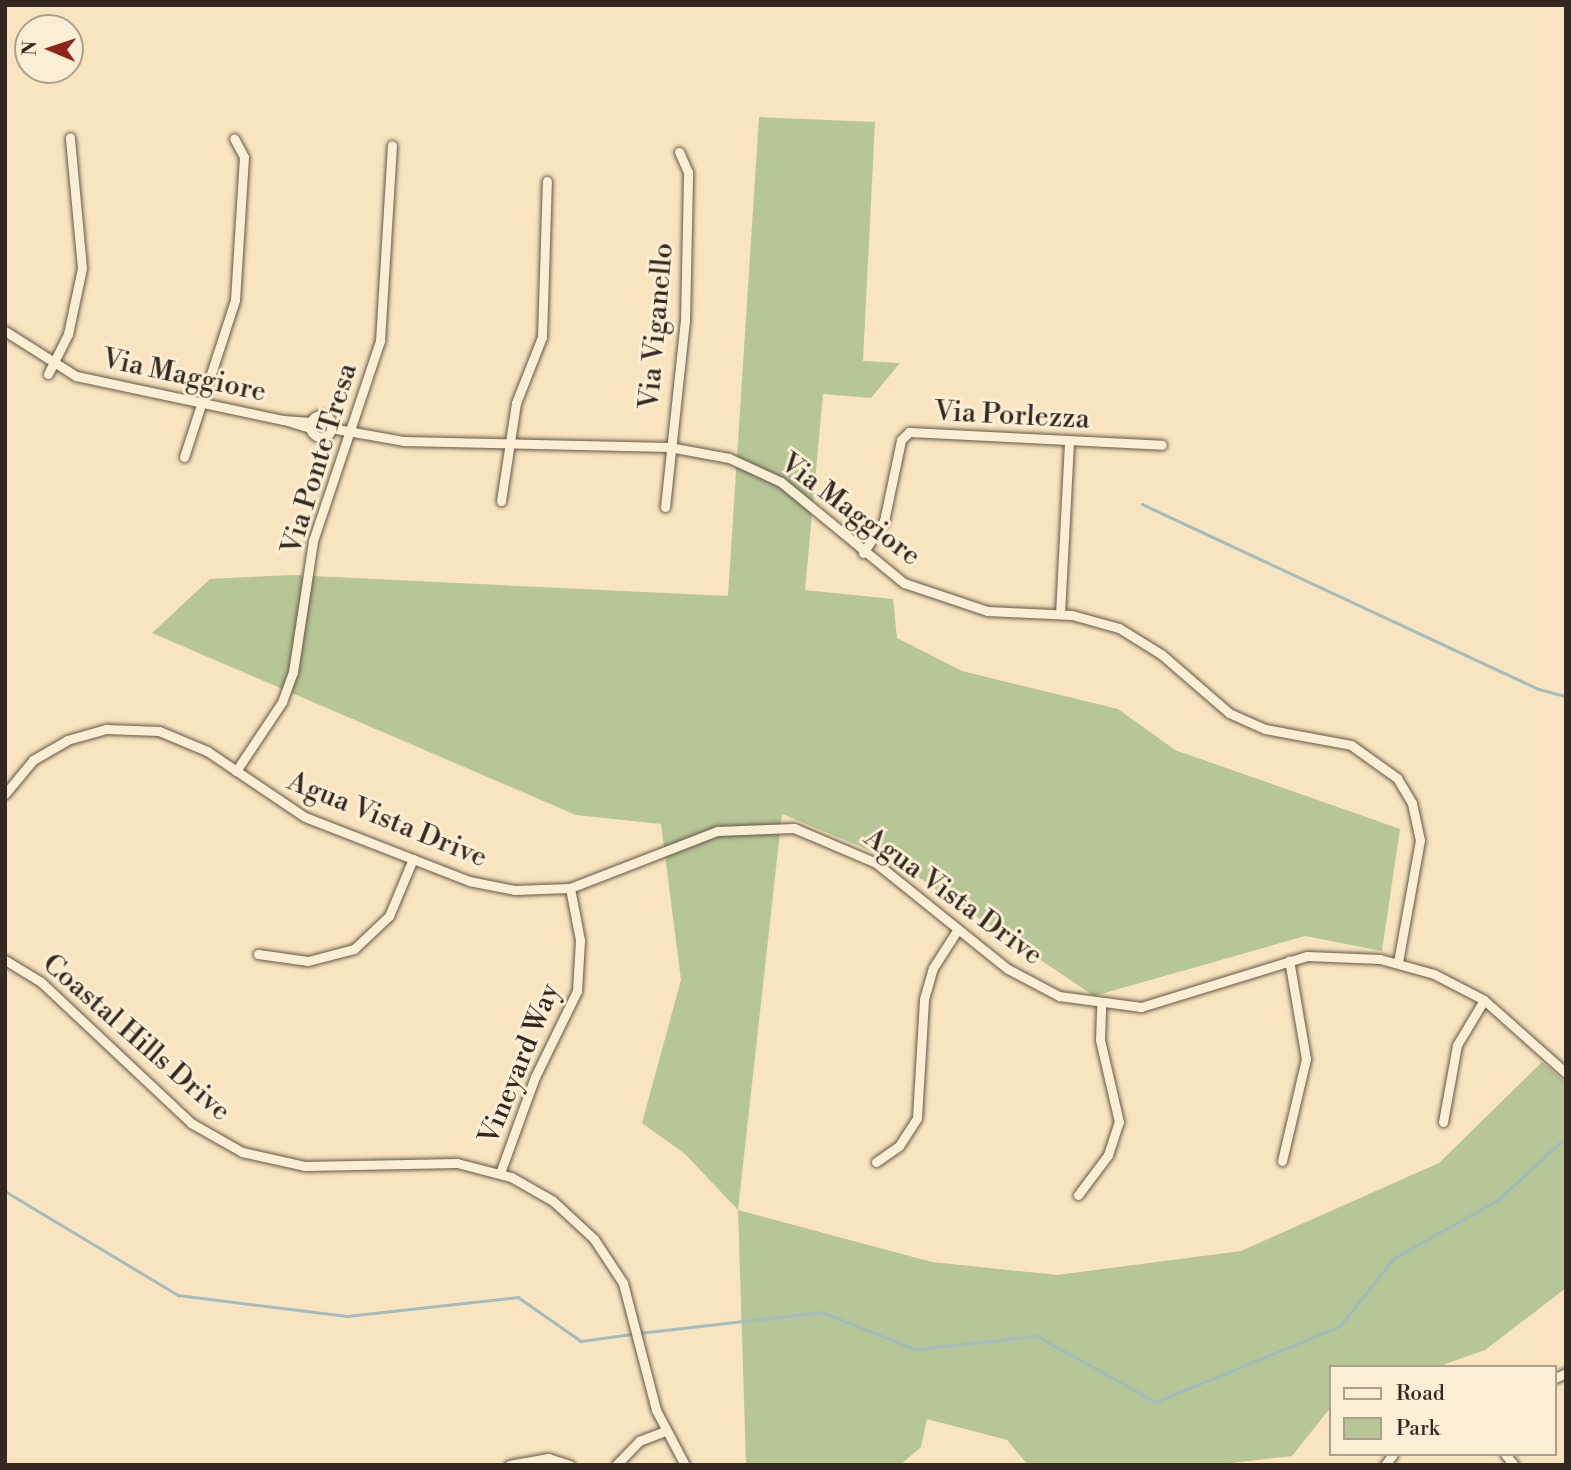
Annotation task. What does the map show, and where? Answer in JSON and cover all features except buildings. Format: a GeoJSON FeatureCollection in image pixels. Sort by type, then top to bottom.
{"type":"FeatureCollection","features":[{"type":"Feature","properties":{"kind":"street"},"geometry":{"type":"LineString","coordinates":[[48,374],[68,334],[82,268],[71,138]]}},
{"type":"Feature","properties":{"kind":"street"},"geometry":{"type":"LineString","coordinates":[[184,457],[204,406],[238,274],[244,157],[234,138]]}},
{"type":"Feature","properties":{"kind":"street","name":"Via Ponte Tresa"},"geometry":{"type":"LineString","coordinates":[[236,771],[282,702],[293,672],[313,541],[353,430],[386,302],[392,145]]}},
{"type":"Feature","properties":{"kind":"street","name":"Via Viganello"},"geometry":{"type":"LineString","coordinates":[[665,506],[685,302],[688,172],[679,152]]}},
{"type":"Feature","properties":{"kind":"street"},"geometry":{"type":"LineString","coordinates":[[501,501],[516,403],[542,337],[547,181]]}},
{"type":"Feature","properties":{"kind":"street","name":"Via Maggiore"},"geometry":{"type":"LineString","coordinates":[[5,331],[54,362],[126,391],[310,425]]}},
{"type":"Feature","properties":{"kind":"street"},"geometry":{"type":"LineString","coordinates":[[325,416],[331,428],[323,437],[310,425],[325,416]]}},
{"type":"Feature","properties":{"kind":"street","name":"Via Maggiore"},"geometry":{"type":"LineString","coordinates":[[331,428],[403,441],[669,447],[762,470],[904,583],[953,603],[1059,614],[1098,621],[1143,641],[1239,719],[1351,745],[1391,771],[1412,803],[1420,840],[1398,962]]}},
{"type":"Feature","properties":{"kind":"street","name":"Via Porlezza"},"geometry":{"type":"LineString","coordinates":[[863,553],[884,521],[901,440],[909,432],[1069,443],[1163,445]]}},
{"type":"Feature","properties":{"kind":"street"},"geometry":{"type":"LineString","coordinates":[[1059,614],[1069,443]]}},
{"type":"Feature","properties":{"kind":"street","name":"Agua Vista Drive"},"geometry":{"type":"LineString","coordinates":[[5,794],[44,752],[106,729],[175,736],[236,771],[305,817],[492,887],[570,888],[700,836],[777,826],[850,847],[1033,985],[1101,1006],[1161,1003],[1289,960],[1344,955],[1398,962],[1484,1000],[1566,1073]]}},
{"type":"Feature","properties":{"kind":"street"},"geometry":{"type":"LineString","coordinates":[[258,954],[308,961],[354,949],[389,916],[413,859]]}},
{"type":"Feature","properties":{"kind":"street","name":"Vineyard Way"},"geometry":{"type":"LineString","coordinates":[[500,1173],[535,1077],[577,991],[580,940],[570,888]]}},
{"type":"Feature","properties":{"kind":"street"},"geometry":{"type":"LineString","coordinates":[[876,1162],[899,1146],[917,1118],[924,999],[933,968],[958,929]]}},
{"type":"Feature","properties":{"kind":"street","name":"Coastal Hills Drive"},"geometry":{"type":"LineString","coordinates":[[5,960],[41,982],[191,1123],[242,1152],[292,1165],[435,1162],[500,1173],[566,1210],[614,1267],[636,1315],[665,1431],[685,1465]]}},
{"type":"Feature","properties":{"kind":"street"},"geometry":{"type":"LineString","coordinates":[[1282,1161],[1306,1059],[1289,960]]}},
{"type":"Feature","properties":{"kind":"street"},"geometry":{"type":"LineString","coordinates":[[1443,1122],[1457,1045],[1484,1000]]}},
{"type":"Feature","properties":{"kind":"street"},"geometry":{"type":"LineString","coordinates":[[1078,1195],[1108,1155],[1119,1122],[1100,1040],[1101,1006]]}},
{"type":"Feature","properties":{"kind":"street"},"geometry":{"type":"LineString","coordinates":[[616,1465],[639,1441],[665,1431]]}},
{"type":"Feature","properties":{"kind":"street"},"geometry":{"type":"LineString","coordinates":[[509,1465],[548,1458],[570,1465]]}},
{"type":"Feature","properties":{"kind":"green space"},"geometry":{"type":"Polygon","coordinates":[[[759,117],[875,122],[863,361],[900,363],[871,398],[823,394],[805,590],[893,599],[897,638],[962,671],[1118,709],[1175,750],[1400,829],[1382,951],[1305,936],[1094,996],[893,860],[782,814],[738,1210],[685,1154],[642,1123],[681,980],[661,824],[576,815],[152,633],[210,579],[292,575],[728,596],[759,117]]]}},
{"type":"Feature","properties":{"kind":"green space"},"geometry":{"type":"Polygon","coordinates":[[[1542,1062],[1566,1083],[1566,1288],[1485,1350],[1443,1365],[1330,1365],[1330,1408],[1292,1456],[1214,1465],[1028,1465],[1007,1440],[927,1419],[921,1447],[900,1465],[746,1463],[738,1210],[932,1262],[1057,1275],[1241,1251],[1439,1163],[1542,1062]]]}},
{"type":"Feature","properties":{"kind":"waterway"},"geometry":{"type":"LineString","coordinates":[[1142,504],[1539,689],[1566,696]]}},
{"type":"Feature","properties":{"kind":"waterway"},"geometry":{"type":"LineString","coordinates":[[639,1333],[822,1312],[915,1349],[1037,1336],[1156,1402],[1340,1326],[1394,1258],[1498,1200],[1566,1137]]}},
{"type":"Feature","properties":{"kind":"waterway"},"geometry":{"type":"LineString","coordinates":[[5,1191],[178,1295],[347,1316],[518,1297],[581,1341],[632,1334]]}}]}
